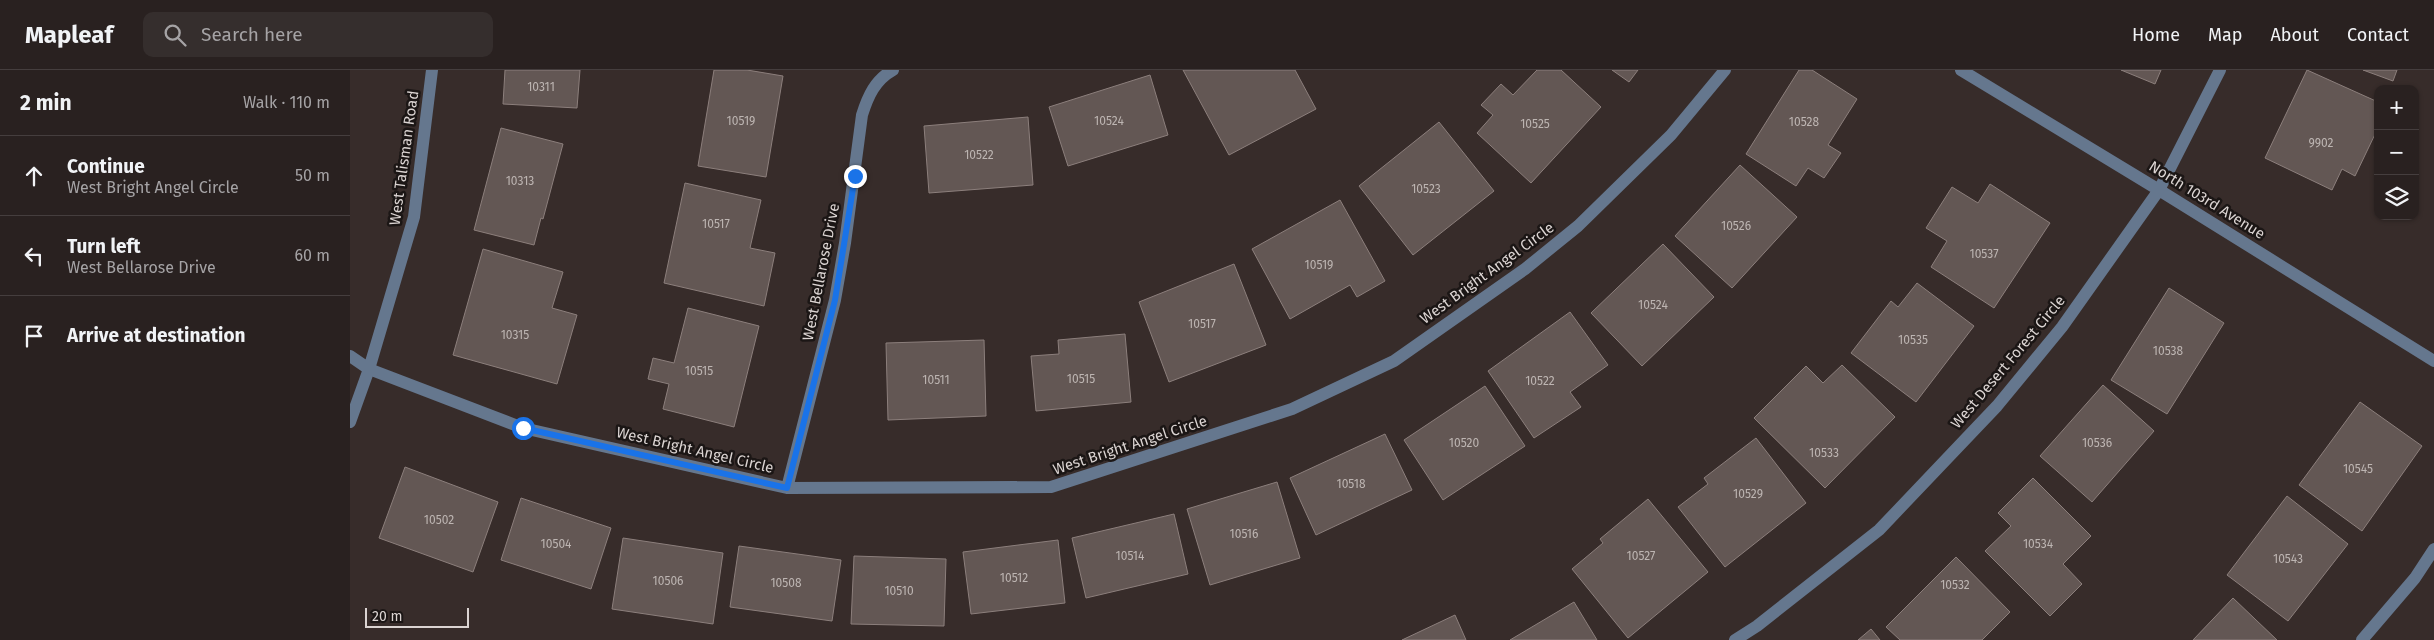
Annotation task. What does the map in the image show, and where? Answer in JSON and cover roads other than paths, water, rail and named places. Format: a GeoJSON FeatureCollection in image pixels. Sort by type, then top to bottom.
{"type":"FeatureCollection","features":[{"type":"Feature","properties":{"kind":"street","name":"West Talisman Road"},"geometry":{"type":"LineString","coordinates":[[350,422],[369,369],[414,217],[432,70]]}},
{"type":"Feature","properties":{"kind":"street","name":"West Bellarose Drive"},"geometry":{"type":"LineString","coordinates":[[787,488],[835,300],[845,243],[862,115],[867,98],[878,82],[893,70]]}},
{"type":"Feature","properties":{"kind":"street","name":"West Bright Angel Circle"},"geometry":{"type":"LineString","coordinates":[[350,356],[369,369],[523,428],[787,488],[1051,487],[1292,409],[1394,361],[1525,269],[1578,226],[1671,135],[1725,70]]}},
{"type":"Feature","properties":{"kind":"street","name":"North 103rd Avenue"},"geometry":{"type":"LineString","coordinates":[[1961,70],[2159,190],[2434,361]]}},
{"type":"Feature","properties":{"kind":"street","name":"West Desert Forest Circle"},"geometry":{"type":"LineString","coordinates":[[1735,640],[1757,626],[1879,530],[1996,406],[2062,327],[2159,190],[2220,70]]}},
{"type":"Feature","properties":{"kind":"street"},"geometry":{"type":"LineString","coordinates":[[2362,640],[2414,578],[2434,549]]}}]}
